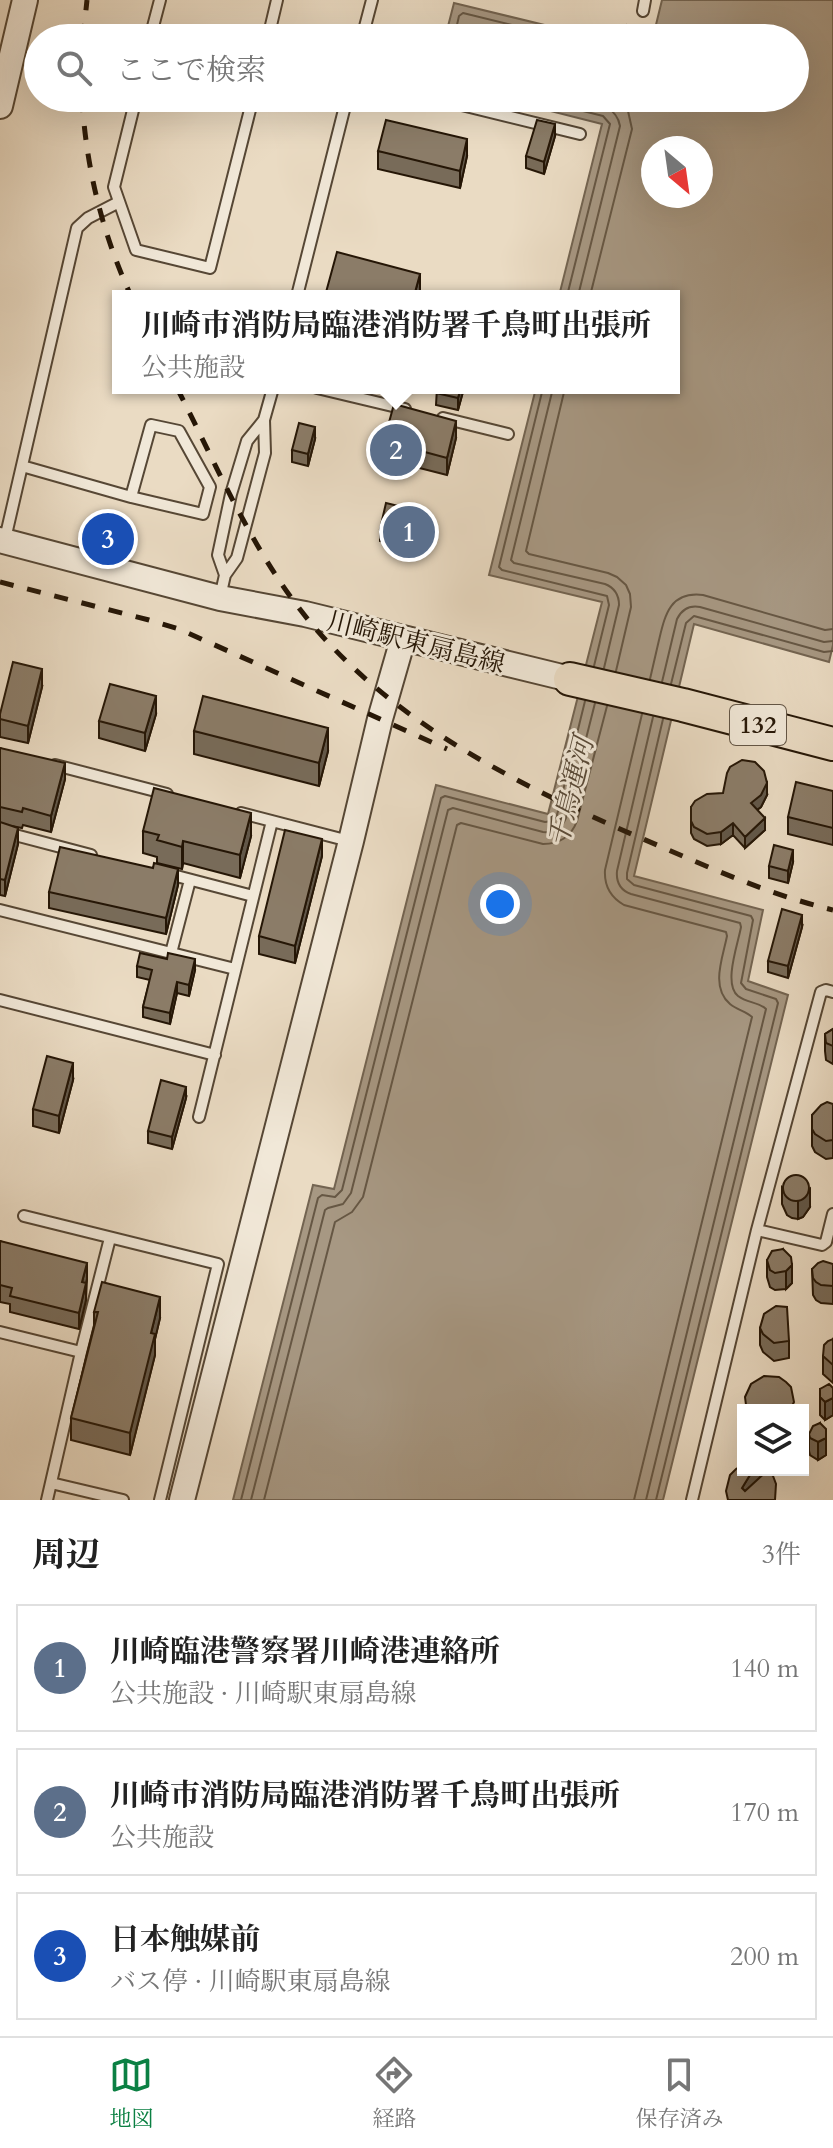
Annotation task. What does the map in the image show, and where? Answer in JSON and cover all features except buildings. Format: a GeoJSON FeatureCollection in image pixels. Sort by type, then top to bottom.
{"type":"FeatureCollection","features":[{"type":"Feature","properties":{"kind":"highway","name":"川崎駅東扇島線"},"geometry":{"type":"LineString","coordinates":[[570,679],[833,744]]}},
{"type":"Feature","properties":{"kind":"street"},"geometry":{"type":"LineString","coordinates":[[0,106],[25,0]]}},
{"type":"Feature","properties":{"kind":"street","name":"川崎駅東扇島線"},"geometry":{"type":"LineString","coordinates":[[2,541],[222,587],[305,614],[570,679]]}},
{"type":"Feature","properties":{"kind":"street"},"geometry":{"type":"LineString","coordinates":[[182,1500],[403,639]]}},
{"type":"Feature","properties":{"kind":"lane"},"geometry":{"type":"LineString","coordinates":[[154,24],[160,0]]}},
{"type":"Feature","properties":{"kind":"lane"},"geometry":{"type":"LineString","coordinates":[[271,24],[277,0]]}},
{"type":"Feature","properties":{"kind":"lane"},"geometry":{"type":"LineString","coordinates":[[366,24],[372,0]]}},
{"type":"Feature","properties":{"kind":"lane"},"geometry":{"type":"LineString","coordinates":[[133,112],[114,187],[136,250],[210,268],[249,112]]}},
{"type":"Feature","properties":{"kind":"lane"},"geometry":{"type":"LineString","coordinates":[[299,290],[343,112]]}},
{"type":"Feature","properties":{"kind":"lane"},"geometry":{"type":"LineString","coordinates":[[490,112],[580,134]]}},
{"type":"Feature","properties":{"kind":"lane"},"geometry":{"type":"LineString","coordinates":[[2,541],[77,228],[88,218],[119,202]]}},
{"type":"Feature","properties":{"kind":"lane"},"geometry":{"type":"LineString","coordinates":[[222,587],[237,558],[265,453],[264,420],[271,394]]}},
{"type":"Feature","properties":{"kind":"lane"},"geometry":{"type":"LineString","coordinates":[[342,394],[420,413]]}},
{"type":"Feature","properties":{"kind":"lane"},"geometry":{"type":"LineString","coordinates":[[434,416],[508,434]]}},
{"type":"Feature","properties":{"kind":"lane"},"geometry":{"type":"LineString","coordinates":[[222,587],[218,555],[231,494],[247,441],[264,420]]}},
{"type":"Feature","properties":{"kind":"lane"},"geometry":{"type":"LineString","coordinates":[[22,466],[131,497],[203,514],[210,487],[179,431],[151,425],[131,497]]}},
{"type":"Feature","properties":{"kind":"lane"},"geometry":{"type":"LineString","coordinates":[[45,763],[181,797]]}},
{"type":"Feature","properties":{"kind":"lane"},"geometry":{"type":"LineString","coordinates":[[226,809],[351,841]]}},
{"type":"Feature","properties":{"kind":"lane"},"geometry":{"type":"LineString","coordinates":[[199,1117],[272,821]]}},
{"type":"Feature","properties":{"kind":"lane"},"geometry":{"type":"LineString","coordinates":[[0,831],[103,857]]}},
{"type":"Feature","properties":{"kind":"lane"},"geometry":{"type":"LineString","coordinates":[[161,872],[253,896]]}},
{"type":"Feature","properties":{"kind":"lane"},"geometry":{"type":"LineString","coordinates":[[171,953],[190,880]]}},
{"type":"Feature","properties":{"kind":"lane"},"geometry":{"type":"LineString","coordinates":[[0,910],[235,969]]}},
{"type":"Feature","properties":{"kind":"lane"},"geometry":{"type":"LineString","coordinates":[[692,1500],[757,1230],[821,992],[833,992]]}},
{"type":"Feature","properties":{"kind":"lane"},"geometry":{"type":"LineString","coordinates":[[0,1000],[215,1055]]}},
{"type":"Feature","properties":{"kind":"lane"},"geometry":{"type":"LineString","coordinates":[[757,1230],[822,1245],[826,1242],[833,1214]]}},
{"type":"Feature","properties":{"kind":"lane"},"geometry":{"type":"LineString","coordinates":[[24,1216],[218,1264],[160,1500]]}},
{"type":"Feature","properties":{"kind":"lane"},"geometry":{"type":"LineString","coordinates":[[47,1500],[110,1238]]}},
{"type":"Feature","properties":{"kind":"lane"},"geometry":{"type":"LineString","coordinates":[[0,1332],[81,1352]]}},
{"type":"Feature","properties":{"kind":"lane"},"geometry":{"type":"LineString","coordinates":[[51,1483],[123,1500]]}},
{"type":"Feature","properties":{"kind":"water","name":"千鳥運河"},"geometry":{"type":"Polygon","coordinates":[[[662,0],[833,0],[833,645],[829,662],[694,624],[634,876],[763,910],[748,981],[788,995],[663,1500],[233,1500],[313,1185],[334,1189],[436,785],[548,814],[602,602],[489,575],[534,394],[680,394],[680,290],[560,290],[602,124],[554,112],[809,112],[809,24],[656,24],[662,0]]]}},
{"type":"Feature","properties":{"kind":"water"},"geometry":{"type":"Polygon","coordinates":[[[454,3],[540,24],[449,24],[454,3]]]}},
{"type":"Feature","properties":{"kind":"railway"},"geometry":{"type":"LineString","coordinates":[[84,24],[87,0]]}},
{"type":"Feature","properties":{"kind":"railway"},"geometry":{"type":"LineString","coordinates":[[83,112],[97,199],[128,290]]}},
{"type":"Feature","properties":{"kind":"railway"},"geometry":{"type":"LineString","coordinates":[[180,394],[244,521],[290,596],[325,640],[365,679],[409,714],[504,773],[606,823],[744,881],[833,910]]}},
{"type":"Feature","properties":{"kind":"railway"},"geometry":{"type":"LineString","coordinates":[[0,582],[179,629],[447,749]]}},
{"type":"Feature","properties":{"kind":"place","name":"川崎市消防局臨港消防署千鳥町出張所"},"geometry":{"type":"Point","coordinates":[396,450]}},
{"type":"Feature","properties":{"kind":"place","name":"川崎臨港警察署川崎港連絡所"},"geometry":{"type":"Point","coordinates":[409,532]}},
{"type":"Feature","properties":{"kind":"place","name":"日本触媒前"},"geometry":{"type":"Point","coordinates":[108,539]}}]}
